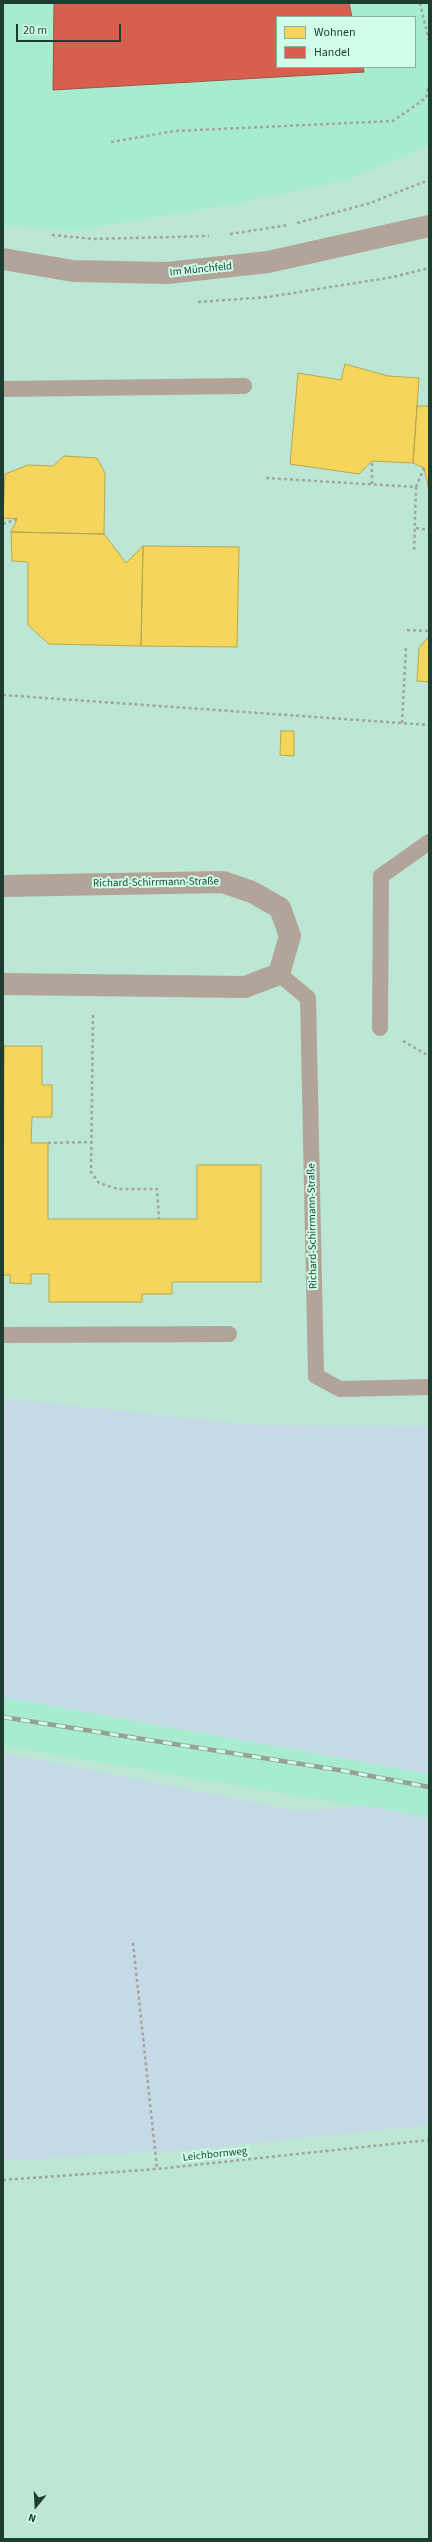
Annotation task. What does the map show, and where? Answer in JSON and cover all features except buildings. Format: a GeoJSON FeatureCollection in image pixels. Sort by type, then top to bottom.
{"type":"FeatureCollection","features":[{"type":"Feature","properties":{"kind":"street","name":"Im Münchfeld"},"geometry":{"type":"LineString","coordinates":[[397,232],[429,215]]}},
{"type":"Feature","properties":{"kind":"street","name":"Im Münchfeld"},"geometry":{"type":"LineString","coordinates":[[3,259],[73,271],[167,273],[268,262],[429,226]]}},
{"type":"Feature","properties":{"kind":"street","name":"Richard-Schirrmann-Straße"},"geometry":{"type":"LineString","coordinates":[[3,886],[223,882],[252,892],[280,908],[290,936],[279,974]]}},
{"type":"Feature","properties":{"kind":"street"},"geometry":{"type":"LineString","coordinates":[[3,984],[245,988],[279,974]]}},
{"type":"Feature","properties":{"kind":"lane"},"geometry":{"type":"LineString","coordinates":[[3,389],[244,386]]}},
{"type":"Feature","properties":{"kind":"lane"},"geometry":{"type":"LineString","coordinates":[[380,1028],[381,876],[429,842]]}},
{"type":"Feature","properties":{"kind":"lane","name":"Richard-Schirrmann-Straße"},"geometry":{"type":"LineString","coordinates":[[279,974],[308,998],[316,1376],[340,1389],[429,1387]]}},
{"type":"Feature","properties":{"kind":"lane"},"geometry":{"type":"LineString","coordinates":[[3,1336],[229,1334]]}},
{"type":"Feature","properties":{"kind":"path"},"geometry":{"type":"LineString","coordinates":[[420,3],[429,41]]}},
{"type":"Feature","properties":{"kind":"path"},"geometry":{"type":"LineString","coordinates":[[111,142],[175,131],[393,121],[426,98],[429,84]]}},
{"type":"Feature","properties":{"kind":"path"},"geometry":{"type":"LineString","coordinates":[[226,235],[291,224],[355,207],[429,180]]}},
{"type":"Feature","properties":{"kind":"path"},"geometry":{"type":"LineString","coordinates":[[47,235],[94,239],[211,236]]}},
{"type":"Feature","properties":{"kind":"path"},"geometry":{"type":"LineString","coordinates":[[372,460],[372,484]]}},
{"type":"Feature","properties":{"kind":"path"},"geometry":{"type":"LineString","coordinates":[[414,552],[416,528],[416,487],[424,468]]}},
{"type":"Feature","properties":{"kind":"path"},"geometry":{"type":"LineString","coordinates":[[266,478],[416,487]]}},
{"type":"Feature","properties":{"kind":"path"},"geometry":{"type":"LineString","coordinates":[[3,524],[17,519]]}},
{"type":"Feature","properties":{"kind":"path"},"geometry":{"type":"LineString","coordinates":[[416,528],[429,530]]}},
{"type":"Feature","properties":{"kind":"path"},"geometry":{"type":"LineString","coordinates":[[407,630],[429,631]]}},
{"type":"Feature","properties":{"kind":"path"},"geometry":{"type":"LineString","coordinates":[[402,723],[406,646]]}},
{"type":"Feature","properties":{"kind":"path"},"geometry":{"type":"LineString","coordinates":[[3,695],[429,724]]}},
{"type":"Feature","properties":{"kind":"path"},"geometry":{"type":"LineString","coordinates":[[93,985],[92,1172],[99,1183],[118,1189],[157,1189],[159,1219]]}},
{"type":"Feature","properties":{"kind":"path"},"geometry":{"type":"LineString","coordinates":[[48,1143],[92,1142]]}},
{"type":"Feature","properties":{"kind":"path"},"geometry":{"type":"LineString","coordinates":[[133,1943],[157,2169]]}},
{"type":"Feature","properties":{"kind":"path","name":"Leichbornweg"},"geometry":{"type":"LineString","coordinates":[[3,2180],[157,2169],[429,2140]]}},
{"type":"Feature","properties":{"kind":"shaded area"},"geometry":{"type":"Polygon","coordinates":[[[3,3],[429,3],[429,146],[344,181],[228,205],[73,231],[3,225],[3,3]]]}},
{"type":"Feature","properties":{"kind":"shaded area"},"geometry":{"type":"Polygon","coordinates":[[[3,1398],[252,1425],[429,1426],[429,1774],[3,1697],[3,1398]]]}},
{"type":"Feature","properties":{"kind":"shaded area"},"geometry":{"type":"Polygon","coordinates":[[[3,1697],[429,1774],[429,1818],[3,1746],[3,1697]]]}},
{"type":"Feature","properties":{"kind":"shaded area"},"geometry":{"type":"Polygon","coordinates":[[[3,1753],[303,1812],[364,1805],[429,1818],[429,2125],[186,2150],[3,2161],[3,1753]]]}},
{"type":"Feature","properties":{"kind":"railway"},"geometry":{"type":"LineString","coordinates":[[3,1717],[339,1770],[429,1787]]}}]}
